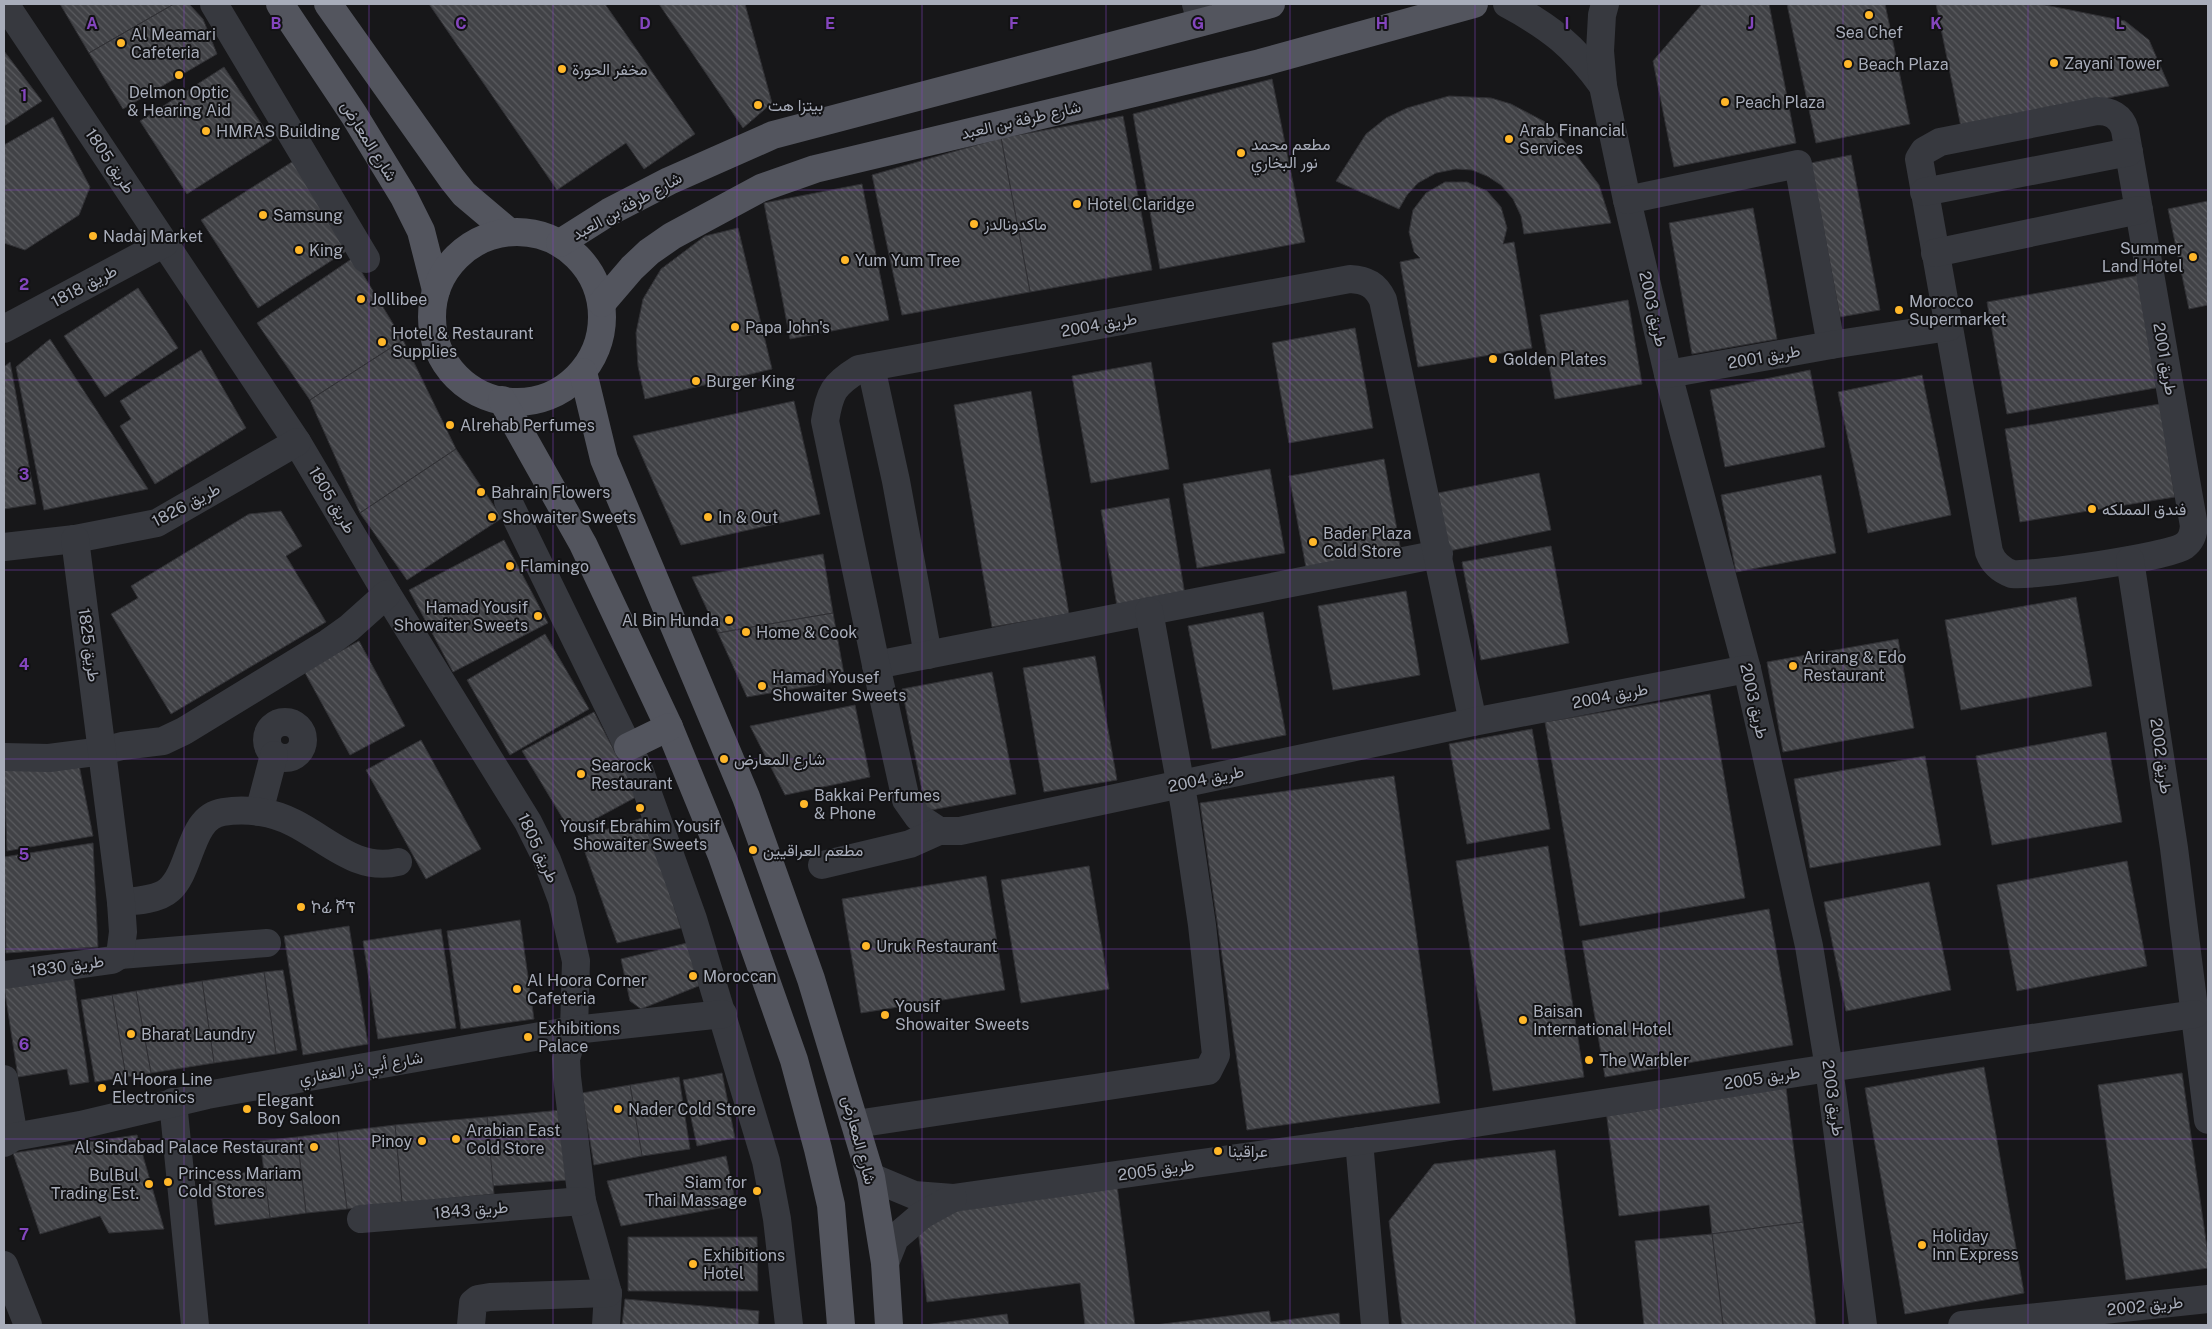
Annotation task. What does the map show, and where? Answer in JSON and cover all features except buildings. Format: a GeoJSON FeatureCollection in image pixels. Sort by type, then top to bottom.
{"type":"FeatureCollection","features":[{"type":"Feature","properties":{"kind":"main road","name":"شارع المعارض"},"geometry":{"type":"LineString","coordinates":[[280,4],[354,115],[404,197],[421,231],[436,290]]}},
{"type":"Feature","properties":{"kind":"main road"},"geometry":{"type":"LineString","coordinates":[[328,4],[452,179],[464,194],[509,232]]}},
{"type":"Feature","properties":{"kind":"main road","name":"شارع طرفة بن العبد"},"geometry":{"type":"LineString","coordinates":[[560,243],[609,212],[669,181],[773,135],[1198,13],[1271,4]]}},
{"type":"Feature","properties":{"kind":"main road","name":"شارع طرفة بن العبد"},"geometry":{"type":"LineString","coordinates":[[602,303],[632,268],[649,252],[672,236],[761,188],[815,169],[1260,63],[1474,4]]}},
{"type":"Feature","properties":{"kind":"main road"},"geometry":{"type":"LineString","coordinates":[[509,232],[535,234],[560,243],[580,258],[594,280],[602,303],[602,327],[596,351],[583,372],[566,387],[546,397],[524,402],[502,400],[475,390],[452,372],[437,347],[432,318],[436,290],[447,268],[464,250],[485,238],[509,232]]}},
{"type":"Feature","properties":{"kind":"main road","name":"شارع المعارض"},"geometry":{"type":"LineString","coordinates":[[583,372],[604,459],[746,797],[811,979],[871,1178],[885,1263],[889,1325]]}},
{"type":"Feature","properties":{"kind":"main road"},"geometry":{"type":"LineString","coordinates":[[502,400],[583,544],[669,727],[722,856],[794,1060],[831,1205],[841,1325]]}},
{"type":"Feature","properties":{"kind":"main road"},"geometry":{"type":"LineString","coordinates":[[628,747],[669,727]]}},
{"type":"Feature","properties":{"kind":"street","name":"طريق 1805"},"geometry":{"type":"LineString","coordinates":[[6,4],[298,442],[387,594],[528,822],[562,900],[576,961],[574,1030]]}},
{"type":"Feature","properties":{"kind":"street"},"geometry":{"type":"LineString","coordinates":[[214,4],[366,259]]}},
{"type":"Feature","properties":{"kind":"street","name":"طريق 2003"},"geometry":{"type":"LineString","coordinates":[[1507,4],[1536,20],[1562,38],[1584,60],[1603,86]]}},
{"type":"Feature","properties":{"kind":"street","name":"طريق 2003"},"geometry":{"type":"LineString","coordinates":[[1605,4],[1602,15],[1600,51],[1603,86],[1626,200],[1668,374],[1745,662],[1809,946],[1829,1068],[1863,1325]]}},
{"type":"Feature","properties":{"kind":"street","name":"طريق 2001"},"geometry":{"type":"LineString","coordinates":[[2103,111],[2117,116],[2124,124],[2194,526],[2190,541],[2183,547],[2130,560],[2019,574],[2006,572],[1994,562],[1989,552],[1924,192],[1919,159],[1924,151],[1940,142],[2103,111]]}},
{"type":"Feature","properties":{"kind":"street"},"geometry":{"type":"LineString","coordinates":[[1924,192],[2129,152]]}},
{"type":"Feature","properties":{"kind":"street"},"geometry":{"type":"LineString","coordinates":[[1626,200],[1798,164],[1831,345]]}},
{"type":"Feature","properties":{"kind":"street"},"geometry":{"type":"LineString","coordinates":[[1935,253],[2139,210]]}},
{"type":"Feature","properties":{"kind":"street","name":"طريق 1818"},"geometry":{"type":"LineString","coordinates":[[7,321],[165,243]]}},
{"type":"Feature","properties":{"kind":"street","name":"طريق 2004"},"geometry":{"type":"LineString","coordinates":[[939,831],[918,817],[906,800],[825,422],[828,400],[839,381],[859,369],[1350,279],[1362,280],[1373,284],[1383,300],[1471,716]]}},
{"type":"Feature","properties":{"kind":"street","name":"طريق 2001"},"geometry":{"type":"LineString","coordinates":[[1668,374],[1831,345],[1948,327]]}},
{"type":"Feature","properties":{"kind":"street"},"geometry":{"type":"LineString","coordinates":[[871,367],[896,481],[928,655]]}},
{"type":"Feature","properties":{"kind":"street","name":"طريق 1826"},"geometry":{"type":"LineString","coordinates":[[4,547],[75,540],[157,523],[298,442]]}},
{"type":"Feature","properties":{"kind":"street"},"geometry":{"type":"LineString","coordinates":[[508,501],[648,790],[694,919],[766,1161],[777,1219],[789,1325]]}},
{"type":"Feature","properties":{"kind":"street","name":"طريق 1825"},"geometry":{"type":"LineString","coordinates":[[75,540],[104,751],[122,909]]}},
{"type":"Feature","properties":{"kind":"street"},"geometry":{"type":"LineString","coordinates":[[876,665],[1438,554]]}},
{"type":"Feature","properties":{"kind":"street","name":"طريق 2002"},"geometry":{"type":"LineString","coordinates":[[2130,560],[2155,713],[2198,951],[2195,1014],[2208,1120]]}},
{"type":"Feature","properties":{"kind":"street"},"geometry":{"type":"LineString","coordinates":[[4,757],[49,758],[164,741],[328,643],[349,628],[387,594]]}},
{"type":"Feature","properties":{"kind":"street"},"geometry":{"type":"LineString","coordinates":[[856,1124],[1208,1071],[1216,1055],[1202,925],[1181,784],[1149,611]]}},
{"type":"Feature","properties":{"kind":"street","name":"طريق 2004"},"geometry":{"type":"LineString","coordinates":[[822,865],[910,844],[939,831],[960,831],[1181,784],[1471,716],[1745,662]]}},
{"type":"Feature","properties":{"kind":"street"},"geometry":{"type":"LineString","coordinates":[[258,812],[274,755]]}},
{"type":"Feature","properties":{"kind":"street"},"geometry":{"type":"LineString","coordinates":[[122,909],[139,900],[168,891],[179,876],[201,825],[208,818],[224,811],[258,812],[293,822],[363,862],[377,865],[398,862]]}},
{"type":"Feature","properties":{"kind":"street","name":"طريق 1830"},"geometry":{"type":"LineString","coordinates":[[4,975],[112,960],[120,955],[123,932],[122,909]]}},
{"type":"Feature","properties":{"kind":"street"},"geometry":{"type":"LineString","coordinates":[[120,955],[267,943]]}},
{"type":"Feature","properties":{"kind":"street","name":"شارع أبي ثار الغفاري"},"geometry":{"type":"LineString","coordinates":[[9,1140],[173,1102],[574,1030],[723,1014]]}},
{"type":"Feature","properties":{"kind":"street","name":"طريق 2005"},"geometry":{"type":"LineString","coordinates":[[871,1178],[914,1195],[953,1198],[1358,1141],[1829,1068],[2195,1014]]}},
{"type":"Feature","properties":{"kind":"street"},"geometry":{"type":"LineString","coordinates":[[574,1030],[566,1059],[566,1077],[582,1201],[608,1293],[606,1325]]}},
{"type":"Feature","properties":{"kind":"street"},"geometry":{"type":"LineString","coordinates":[[4,1079],[9,1140]]}},
{"type":"Feature","properties":{"kind":"street"},"geometry":{"type":"LineString","coordinates":[[173,1102],[194,1325]]}},
{"type":"Feature","properties":{"kind":"street"},"geometry":{"type":"LineString","coordinates":[[1358,1141],[1375,1325]]}},
{"type":"Feature","properties":{"kind":"street","name":"طريق 2005"},"geometry":{"type":"LineString","coordinates":[[885,1263],[895,1238],[922,1215],[953,1198]]}},
{"type":"Feature","properties":{"kind":"street","name":"طريق 1843"},"geometry":{"type":"LineString","coordinates":[[361,1219],[582,1201]]}},
{"type":"Feature","properties":{"kind":"street"},"geometry":{"type":"LineString","coordinates":[[4,1265],[26,1325]]}},
{"type":"Feature","properties":{"kind":"street"},"geometry":{"type":"LineString","coordinates":[[471,1325],[472,1303],[478,1299],[608,1293]]}},
{"type":"Feature","properties":{"kind":"street","name":"طريق 2002"},"geometry":{"type":"LineString","coordinates":[[1962,1325],[2208,1299]]}},
{"type":"Feature","properties":{"kind":"place","name":"Sea Chef"},"geometry":{"type":"Point","coordinates":[1869,15]}},
{"type":"Feature","properties":{"kind":"place","name":"Al Meamari Cafeteria"},"geometry":{"type":"Point","coordinates":[121,43]}},
{"type":"Feature","properties":{"kind":"place","name":"Zayani Tower"},"geometry":{"type":"Point","coordinates":[2054,63]}},
{"type":"Feature","properties":{"kind":"place","name":"Beach Plaza"},"geometry":{"type":"Point","coordinates":[1848,64]}},
{"type":"Feature","properties":{"kind":"place","name":"مخفر الحورة"},"geometry":{"type":"Point","coordinates":[562,69]}},
{"type":"Feature","properties":{"kind":"place","name":"Delmon Optic & Hearing Aid"},"geometry":{"type":"Point","coordinates":[179,75]}},
{"type":"Feature","properties":{"kind":"place","name":"Peach Plaza"},"geometry":{"type":"Point","coordinates":[1725,102]}},
{"type":"Feature","properties":{"kind":"place","name":"بيتزا هت"},"geometry":{"type":"Point","coordinates":[758,105]}},
{"type":"Feature","properties":{"kind":"place","name":"HMRAS Building"},"geometry":{"type":"Point","coordinates":[206,131]}},
{"type":"Feature","properties":{"kind":"place","name":"Arab Financial Services"},"geometry":{"type":"Point","coordinates":[1509,139]}},
{"type":"Feature","properties":{"kind":"place","name":"مطعم محمد نور البخاري"},"geometry":{"type":"Point","coordinates":[1241,153]}},
{"type":"Feature","properties":{"kind":"place","name":"Hotel Claridge"},"geometry":{"type":"Point","coordinates":[1077,204]}},
{"type":"Feature","properties":{"kind":"place","name":"Samsung"},"geometry":{"type":"Point","coordinates":[263,215]}},
{"type":"Feature","properties":{"kind":"place","name":"ماكدونالدز"},"geometry":{"type":"Point","coordinates":[974,224]}},
{"type":"Feature","properties":{"kind":"place","name":"Nadaj Market"},"geometry":{"type":"Point","coordinates":[93,236]}},
{"type":"Feature","properties":{"kind":"place","name":"King"},"geometry":{"type":"Point","coordinates":[299,250]}},
{"type":"Feature","properties":{"kind":"place","name":"Summer Land Hotel"},"geometry":{"type":"Point","coordinates":[2193,257]}},
{"type":"Feature","properties":{"kind":"place","name":"Yum Yum Tree"},"geometry":{"type":"Point","coordinates":[845,260]}},
{"type":"Feature","properties":{"kind":"place","name":"Jollibee"},"geometry":{"type":"Point","coordinates":[361,299]}},
{"type":"Feature","properties":{"kind":"place","name":"Morocco Supermarket"},"geometry":{"type":"Point","coordinates":[1899,310]}},
{"type":"Feature","properties":{"kind":"place","name":"Papa John's"},"geometry":{"type":"Point","coordinates":[735,327]}},
{"type":"Feature","properties":{"kind":"place","name":"Hotel & Restaurant Supplies"},"geometry":{"type":"Point","coordinates":[382,342]}},
{"type":"Feature","properties":{"kind":"place","name":"Golden Plates"},"geometry":{"type":"Point","coordinates":[1493,359]}},
{"type":"Feature","properties":{"kind":"place","name":"Burger King"},"geometry":{"type":"Point","coordinates":[696,381]}},
{"type":"Feature","properties":{"kind":"place","name":"Alrehab Perfumes"},"geometry":{"type":"Point","coordinates":[450,425]}},
{"type":"Feature","properties":{"kind":"place","name":"Bahrain Flowers"},"geometry":{"type":"Point","coordinates":[481,492]}},
{"type":"Feature","properties":{"kind":"place","name":"فندق المملكه"},"geometry":{"type":"Point","coordinates":[2092,509]}},
{"type":"Feature","properties":{"kind":"place","name":"Showaiter Sweets"},"geometry":{"type":"Point","coordinates":[492,517]}},
{"type":"Feature","properties":{"kind":"place","name":"In & Out"},"geometry":{"type":"Point","coordinates":[708,517]}},
{"type":"Feature","properties":{"kind":"place","name":"Bader Plaza Cold Store"},"geometry":{"type":"Point","coordinates":[1313,542]}},
{"type":"Feature","properties":{"kind":"place","name":"Flamingo"},"geometry":{"type":"Point","coordinates":[510,566]}},
{"type":"Feature","properties":{"kind":"place","name":"Hamad Yousif Showaiter Sweets"},"geometry":{"type":"Point","coordinates":[538,616]}},
{"type":"Feature","properties":{"kind":"place","name":"Al Bin Hunda"},"geometry":{"type":"Point","coordinates":[729,620]}},
{"type":"Feature","properties":{"kind":"place","name":"Home & Cook"},"geometry":{"type":"Point","coordinates":[746,632]}},
{"type":"Feature","properties":{"kind":"place","name":"Arirang & Edo Restaurant"},"geometry":{"type":"Point","coordinates":[1793,666]}},
{"type":"Feature","properties":{"kind":"place","name":"Hamad Yousef Showaiter Sweets"},"geometry":{"type":"Point","coordinates":[762,686]}},
{"type":"Feature","properties":{"kind":"place","name":"شارع المعارض"},"geometry":{"type":"Point","coordinates":[724,759]}},
{"type":"Feature","properties":{"kind":"place","name":"Searock Restaurant"},"geometry":{"type":"Point","coordinates":[581,774]}},
{"type":"Feature","properties":{"kind":"place","name":"Bakkai Perfumes & Phone"},"geometry":{"type":"Point","coordinates":[804,804]}},
{"type":"Feature","properties":{"kind":"place","name":"Yousif Ebrahim Yousif Showaiter Sweets"},"geometry":{"type":"Point","coordinates":[640,808]}},
{"type":"Feature","properties":{"kind":"place","name":"مطعم العراقيين"},"geometry":{"type":"Point","coordinates":[753,850]}},
{"type":"Feature","properties":{"kind":"place","name":"ኮፊ ሾፕ"},"geometry":{"type":"Point","coordinates":[301,907]}},
{"type":"Feature","properties":{"kind":"place","name":"Uruk Restaurant"},"geometry":{"type":"Point","coordinates":[866,946]}},
{"type":"Feature","properties":{"kind":"place","name":"Moroccan"},"geometry":{"type":"Point","coordinates":[693,976]}},
{"type":"Feature","properties":{"kind":"place","name":"Al Hoora Corner Cafeteria"},"geometry":{"type":"Point","coordinates":[517,989]}},
{"type":"Feature","properties":{"kind":"place","name":"Yousif Showaiter Sweets"},"geometry":{"type":"Point","coordinates":[885,1015]}},
{"type":"Feature","properties":{"kind":"place","name":"Baisan International Hotel"},"geometry":{"type":"Point","coordinates":[1523,1020]}},
{"type":"Feature","properties":{"kind":"place","name":"Bharat Laundry"},"geometry":{"type":"Point","coordinates":[131,1034]}},
{"type":"Feature","properties":{"kind":"place","name":"Exhibitions Palace"},"geometry":{"type":"Point","coordinates":[528,1037]}},
{"type":"Feature","properties":{"kind":"place","name":"The Warbler"},"geometry":{"type":"Point","coordinates":[1589,1060]}},
{"type":"Feature","properties":{"kind":"place","name":"Al Hoora Line Electronics"},"geometry":{"type":"Point","coordinates":[102,1088]}},
{"type":"Feature","properties":{"kind":"place","name":"Elegant Boy Saloon"},"geometry":{"type":"Point","coordinates":[247,1109]}},
{"type":"Feature","properties":{"kind":"place","name":"Nader Cold Store"},"geometry":{"type":"Point","coordinates":[618,1109]}},
{"type":"Feature","properties":{"kind":"place","name":"Arabian East Cold Store"},"geometry":{"type":"Point","coordinates":[456,1139]}},
{"type":"Feature","properties":{"kind":"place","name":"Pinoy"},"geometry":{"type":"Point","coordinates":[422,1141]}},
{"type":"Feature","properties":{"kind":"place","name":"Al Sindabad Palace Restaurant"},"geometry":{"type":"Point","coordinates":[314,1147]}},
{"type":"Feature","properties":{"kind":"place","name":"عراقينا"},"geometry":{"type":"Point","coordinates":[1218,1151]}},
{"type":"Feature","properties":{"kind":"place","name":"Princess Mariam Cold Stores"},"geometry":{"type":"Point","coordinates":[168,1182]}},
{"type":"Feature","properties":{"kind":"place","name":"BulBul Trading Est."},"geometry":{"type":"Point","coordinates":[149,1184]}},
{"type":"Feature","properties":{"kind":"place","name":"Siam for Thai Massage"},"geometry":{"type":"Point","coordinates":[757,1191]}},
{"type":"Feature","properties":{"kind":"place","name":"Holiday Inn Express"},"geometry":{"type":"Point","coordinates":[1922,1245]}},
{"type":"Feature","properties":{"kind":"place","name":"Exhibitions Hotel"},"geometry":{"type":"Point","coordinates":[693,1264]}}]}
